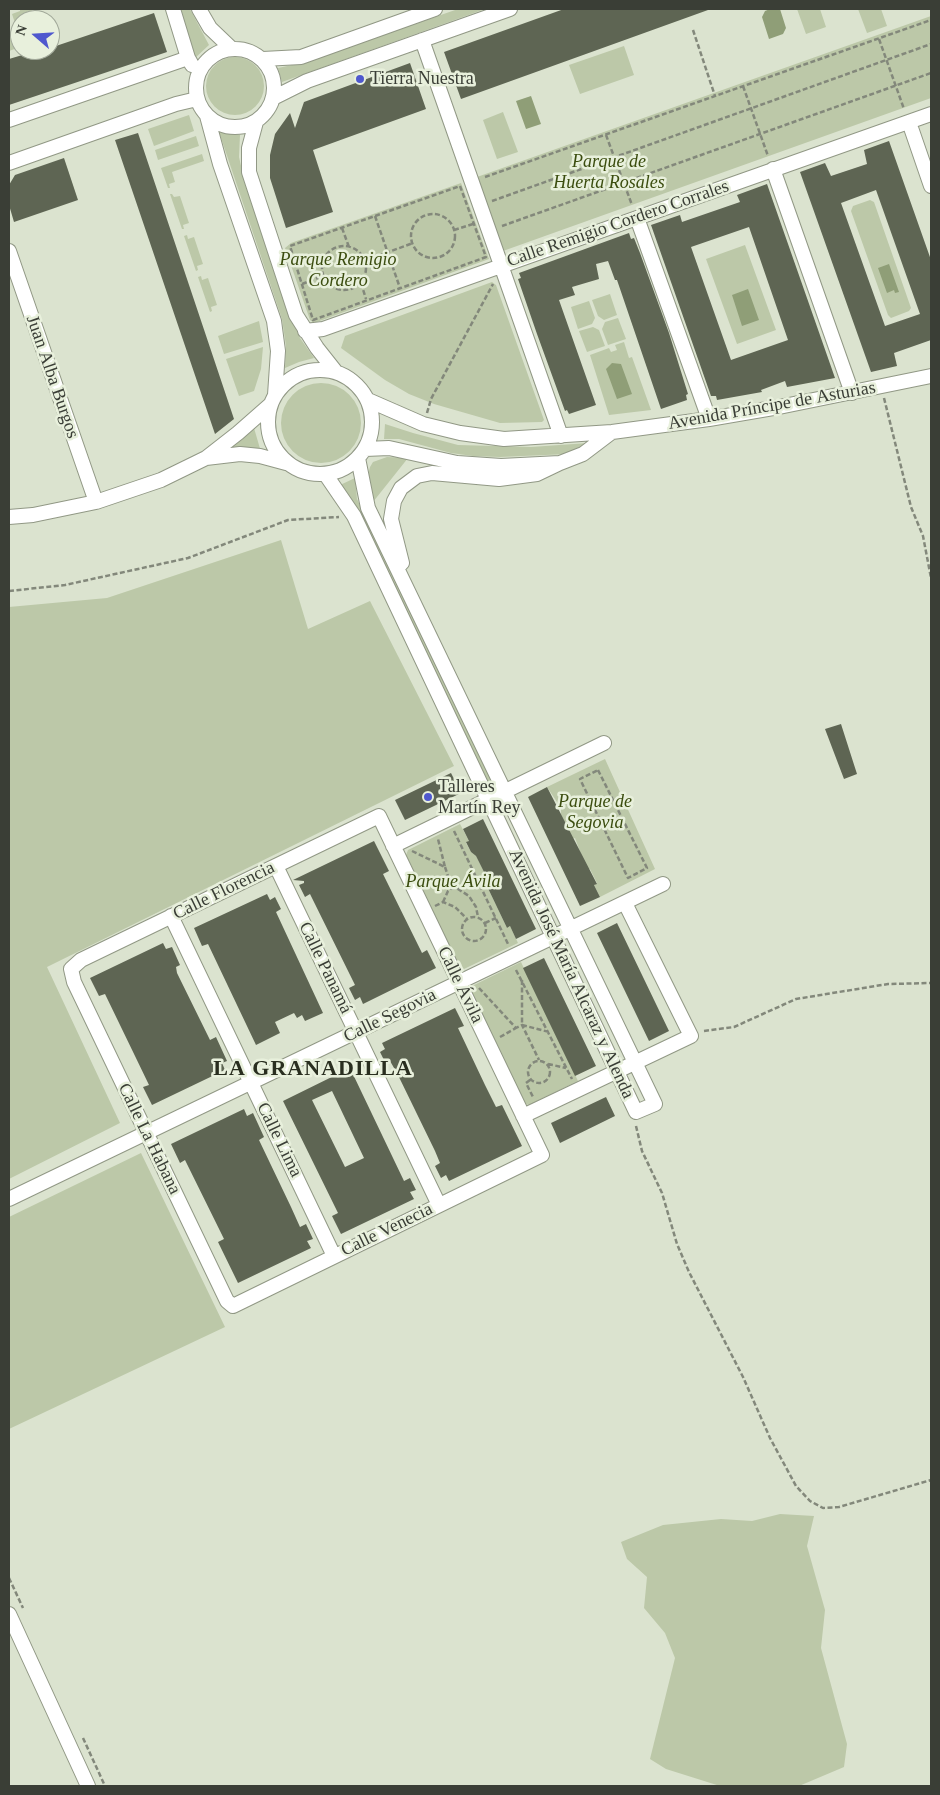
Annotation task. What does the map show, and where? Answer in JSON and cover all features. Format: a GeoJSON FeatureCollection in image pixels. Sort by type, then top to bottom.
{"type":"FeatureCollection","features":[{"type":"Feature","properties":{"kind":"street"},"geometry":{"type":"LineString","coordinates":[[173,9],[188,58],[198,74]]}},
{"type":"Feature","properties":{"kind":"street"},"geometry":{"type":"LineString","coordinates":[[199,9],[210,28],[232,49]]}},
{"type":"Feature","properties":{"kind":"street"},"geometry":{"type":"LineString","coordinates":[[256,122],[248,148],[250,172],[296,315],[305,331],[336,372],[355,384],[368,400],[372,425],[362,453],[338,472],[326,475],[298,471],[286,463],[275,450],[268,433],[268,415],[273,399],[278,351],[274,322],[220,164],[207,116],[197,99],[198,74],[212,57],[232,49],[243,49],[263,59],[301,57],[435,9]]}},
{"type":"Feature","properties":{"kind":"street"},"geometry":{"type":"LineString","coordinates":[[274,98],[307,80],[510,9]]}},
{"type":"Feature","properties":{"kind":"street"},"geometry":{"type":"LineString","coordinates":[[422,40],[561,436]]}},
{"type":"Feature","properties":{"kind":"street"},"geometry":{"type":"LineString","coordinates":[[9,120],[188,58]]}},
{"type":"Feature","properties":{"kind":"street"},"geometry":{"type":"LineString","coordinates":[[207,116],[218,124],[230,127],[244,127],[256,122],[270,107],[274,98],[273,77],[263,59]]}},
{"type":"Feature","properties":{"kind":"street"},"geometry":{"type":"LineString","coordinates":[[9,163],[176,104],[197,99]]}},
{"type":"Feature","properties":{"kind":"street","name":"Calle Remigio Cordero Corrales"},"geometry":{"type":"LineString","coordinates":[[305,331],[323,329],[931,114]]}},
{"type":"Feature","properties":{"kind":"street"},"geometry":{"type":"LineString","coordinates":[[909,122],[931,186]]}},
{"type":"Feature","properties":{"kind":"street"},"geometry":{"type":"LineString","coordinates":[[773,169],[852,393]]}},
{"type":"Feature","properties":{"kind":"street"},"geometry":{"type":"LineString","coordinates":[[637,218],[709,419]]}},
{"type":"Feature","properties":{"kind":"street","name":"Juan Alba Burgos"},"geometry":{"type":"LineString","coordinates":[[9,253],[96,502]]}},
{"type":"Feature","properties":{"kind":"street"},"geometry":{"type":"LineString","coordinates":[[9,517],[33,515],[96,502],[161,480],[206,458],[238,433],[273,399],[287,381],[302,373],[319,370],[336,372]]}},
{"type":"Feature","properties":{"kind":"street","name":"Avenida Príncipe de Asturias"},"geometry":{"type":"LineString","coordinates":[[368,400],[423,424],[460,433],[504,439],[612,432],[709,419],[852,393],[931,376]]}},
{"type":"Feature","properties":{"kind":"street","name":"Avenida Príncipe de Asturias"},"geometry":{"type":"LineString","coordinates":[[362,453],[389,448],[457,463],[502,466],[560,463],[583,454],[612,432]]}},
{"type":"Feature","properties":{"kind":"street","name":"Avenida José María Alcaraz y Alenda"},"geometry":{"type":"LineString","coordinates":[[326,475],[354,516],[636,1112],[655,1104],[368,508],[362,453]]}},
{"type":"Feature","properties":{"kind":"street"},"geometry":{"type":"LineString","coordinates":[[206,458],[240,454],[260,456],[286,463]]}},
{"type":"Feature","properties":{"kind":"street","name":"Avenida José María Alcaraz y Alenda"},"geometry":{"type":"LineString","coordinates":[[411,595],[391,519],[394,501],[401,488],[417,476],[432,472],[499,479],[537,474],[560,463]]}},
{"type":"Feature","properties":{"kind":"street"},"geometry":{"type":"LineString","coordinates":[[393,846],[604,743]]}},
{"type":"Feature","properties":{"kind":"street","name":"Calle Ávila"},"geometry":{"type":"LineString","coordinates":[[378,816],[542,1155]]}},
{"type":"Feature","properties":{"kind":"street","name":"Calle Florencia"},"geometry":{"type":"LineString","coordinates":[[71,969],[81,960],[378,816]]}},
{"type":"Feature","properties":{"kind":"street","name":"Calle Panamá"},"geometry":{"type":"LineString","coordinates":[[276,866],[439,1205]]}},
{"type":"Feature","properties":{"kind":"street","name":"Calle Segovia"},"geometry":{"type":"LineString","coordinates":[[9,1199],[663,884]]}},
{"type":"Feature","properties":{"kind":"street"},"geometry":{"type":"LineString","coordinates":[[523,1116],[691,1036],[624,903]]}},
{"type":"Feature","properties":{"kind":"street","name":"Calle Lima"},"geometry":{"type":"LineString","coordinates":[[171,916],[334,1256]]}},
{"type":"Feature","properties":{"kind":"street","name":"Calle La Habana"},"geometry":{"type":"LineString","coordinates":[[71,969],[74,982],[222,1292],[233,1306]]}},
{"type":"Feature","properties":{"kind":"street","name":"Calle Venecia"},"geometry":{"type":"LineString","coordinates":[[233,1306],[542,1155]]}},
{"type":"Feature","properties":{"kind":"street"},"geometry":{"type":"LineString","coordinates":[[9,1614],[88,1786]]}},
{"type":"Feature","properties":{"kind":"path"},"geometry":{"type":"LineString","coordinates":[[480,179],[931,20]]}},
{"type":"Feature","properties":{"kind":"path"},"geometry":{"type":"LineString","coordinates":[[693,30],[716,96]]}},
{"type":"Feature","properties":{"kind":"path"},"geometry":{"type":"LineString","coordinates":[[879,38],[909,122]]}},
{"type":"Feature","properties":{"kind":"path"},"geometry":{"type":"LineString","coordinates":[[488,202],[931,44]]}},
{"type":"Feature","properties":{"kind":"path"},"geometry":{"type":"LineString","coordinates":[[497,228],[931,73]]}},
{"type":"Feature","properties":{"kind":"path"},"geometry":{"type":"LineString","coordinates":[[743,86],[773,169]]}},
{"type":"Feature","properties":{"kind":"path"},"geometry":{"type":"LineString","coordinates":[[606,134],[637,218]]}},
{"type":"Feature","properties":{"kind":"path"},"geometry":{"type":"LineString","coordinates":[[460,186],[474,223],[486,257],[313,320],[290,246],[460,186]]}},
{"type":"Feature","properties":{"kind":"path"},"geometry":{"type":"LineString","coordinates":[[434,214],[447,218],[454,230],[454,244],[438,257],[423,255],[413,243],[412,230],[416,223],[427,215],[434,214]]}},
{"type":"Feature","properties":{"kind":"path"},"geometry":{"type":"LineString","coordinates":[[375,216],[400,288]]}},
{"type":"Feature","properties":{"kind":"path"},"geometry":{"type":"LineString","coordinates":[[454,230],[474,223]]}},
{"type":"Feature","properties":{"kind":"path"},"geometry":{"type":"LineString","coordinates":[[342,228],[349,248]]}},
{"type":"Feature","properties":{"kind":"path"},"geometry":{"type":"LineString","coordinates":[[364,261],[413,243]]}},
{"type":"Feature","properties":{"kind":"path"},"geometry":{"type":"LineString","coordinates":[[338,248],[349,248],[358,252],[364,261],[365,271],[361,282],[354,288],[340,290],[327,282],[323,276],[323,262],[326,256],[338,248]]}},
{"type":"Feature","properties":{"kind":"path"},"geometry":{"type":"LineString","coordinates":[[302,284],[323,276]]}},
{"type":"Feature","properties":{"kind":"path"},"geometry":{"type":"LineString","coordinates":[[423,424],[432,400],[495,281]]}},
{"type":"Feature","properties":{"kind":"path"},"geometry":{"type":"LineString","coordinates":[[361,282],[367,300]]}},
{"type":"Feature","properties":{"kind":"path"},"geometry":{"type":"LineString","coordinates":[[882,387],[911,507],[923,536],[931,578]]}},
{"type":"Feature","properties":{"kind":"path"},"geometry":{"type":"LineString","coordinates":[[9,591],[65,585],[188,558],[288,520],[354,516]]}},
{"type":"Feature","properties":{"kind":"path"},"geometry":{"type":"LineString","coordinates":[[598,770],[646,868],[628,878],[580,779],[598,770]]}},
{"type":"Feature","properties":{"kind":"path"},"geometry":{"type":"LineString","coordinates":[[454,831],[509,943]]}},
{"type":"Feature","properties":{"kind":"path"},"geometry":{"type":"LineString","coordinates":[[438,839],[452,888],[469,896],[476,907],[478,917],[485,923],[487,930],[484,937],[472,941],[465,937],[462,930],[467,919]]}},
{"type":"Feature","properties":{"kind":"path"},"geometry":{"type":"LineString","coordinates":[[412,852],[445,867]]}},
{"type":"Feature","properties":{"kind":"path"},"geometry":{"type":"LineString","coordinates":[[424,912],[444,902],[448,891],[452,888]]}},
{"type":"Feature","properties":{"kind":"path"},"geometry":{"type":"LineString","coordinates":[[444,902],[455,907],[467,919]]}},
{"type":"Feature","properties":{"kind":"path"},"geometry":{"type":"LineString","coordinates":[[467,919],[478,917]]}},
{"type":"Feature","properties":{"kind":"path"},"geometry":{"type":"LineString","coordinates":[[485,923],[496,918]]}},
{"type":"Feature","properties":{"kind":"path"},"geometry":{"type":"LineString","coordinates":[[518,969],[572,1080]]}},
{"type":"Feature","properties":{"kind":"path"},"geometry":{"type":"LineString","coordinates":[[522,978],[522,1025],[539,1060],[547,1064],[566,1068]]}},
{"type":"Feature","properties":{"kind":"path"},"geometry":{"type":"LineString","coordinates":[[691,1036],[705,1030],[734,1027],[796,999],[888,984],[931,983]]}},
{"type":"Feature","properties":{"kind":"path"},"geometry":{"type":"LineString","coordinates":[[466,999],[480,988],[516,1028]]}},
{"type":"Feature","properties":{"kind":"path"},"geometry":{"type":"LineString","coordinates":[[488,1044],[522,1025],[549,1032]]}},
{"type":"Feature","properties":{"kind":"path"},"geometry":{"type":"LineString","coordinates":[[530,1080],[527,1073],[529,1066],[539,1060]]}},
{"type":"Feature","properties":{"kind":"path"},"geometry":{"type":"LineString","coordinates":[[530,1080],[540,1083],[547,1080],[550,1070],[547,1064]]}},
{"type":"Feature","properties":{"kind":"path"},"geometry":{"type":"LineString","coordinates":[[526,1083],[530,1080]]}},
{"type":"Feature","properties":{"kind":"path"},"geometry":{"type":"LineString","coordinates":[[636,1112],[636,1127],[642,1151],[662,1193],[677,1244],[743,1377],[770,1438],[796,1486],[810,1501],[823,1508],[839,1507],[931,1480]]}},
{"type":"Feature","properties":{"kind":"green space"},"geometry":{"type":"Polygon","coordinates":[[[181,9],[190,9],[209,45],[194,59],[181,9]]]}},
{"type":"Feature","properties":{"kind":"green space"},"geometry":{"type":"Polygon","coordinates":[[[458,9],[485,9],[282,82],[278,68],[306,62],[458,9]]]}},
{"type":"Feature","properties":{"kind":"green space"},"geometry":{"type":"Polygon","coordinates":[[[797,9],[820,9],[826,27],[806,34],[797,9]]]}},
{"type":"Feature","properties":{"kind":"green space"},"geometry":{"type":"Polygon","coordinates":[[[858,9],[881,9],[887,26],[867,33],[858,9]]]}},
{"type":"Feature","properties":{"kind":"green space","name":"Parque de Huerta Rosales"},"geometry":{"type":"Polygon","coordinates":[[[931,16],[931,98],[503,251],[477,177],[931,16]]]}},
{"type":"Feature","properties":{"kind":"green space"},"geometry":{"type":"Polygon","coordinates":[[[9,35],[10,35],[9,51],[9,35]]]}},
{"type":"Feature","properties":{"kind":"green space"},"geometry":{"type":"Polygon","coordinates":[[[624,46],[634,75],[580,94],[569,65],[624,46]]]}},
{"type":"Feature","properties":{"kind":"green space"},"geometry":{"type":"Polygon","coordinates":[[[235,57],[251,62],[259,70],[264,86],[259,102],[251,110],[235,115],[219,110],[211,102],[206,86],[211,70],[219,62],[235,57]]]}},
{"type":"Feature","properties":{"kind":"green space"},"geometry":{"type":"Polygon","coordinates":[[[503,112],[518,152],[497,159],[483,120],[503,112]]]}},
{"type":"Feature","properties":{"kind":"green space"},"geometry":{"type":"Polygon","coordinates":[[[189,115],[194,131],[154,146],[148,129],[189,115]]]}},
{"type":"Feature","properties":{"kind":"green space"},"geometry":{"type":"Polygon","coordinates":[[[219,132],[240,135],[239,157],[244,179],[292,320],[300,338],[314,358],[285,368],[286,346],[282,319],[219,132]]]}},
{"type":"Feature","properties":{"kind":"green space"},"geometry":{"type":"Polygon","coordinates":[[[196,136],[199,146],[158,160],[155,150],[196,136]]]}},
{"type":"Feature","properties":{"kind":"green space"},"geometry":{"type":"Polygon","coordinates":[[[202,154],[204,161],[172,172],[175,182],[169,184],[170,188],[168,188],[161,168],[202,154]]]}},
{"type":"Feature","properties":{"kind":"green space","name":"Parque Remigio Cordero"},"geometry":{"type":"Polygon","coordinates":[[[461,183],[489,259],[314,323],[310,320],[285,248],[291,243],[461,183]]]}},
{"type":"Feature","properties":{"kind":"green space"},"geometry":{"type":"Polygon","coordinates":[[[170,194],[174,197],[180,196],[189,223],[183,225],[184,229],[182,229],[170,194]]]}},
{"type":"Feature","properties":{"kind":"green space"},"geometry":{"type":"Polygon","coordinates":[[[870,200],[874,202],[911,308],[909,311],[891,318],[888,315],[851,211],[853,206],[870,200]]]}},
{"type":"Feature","properties":{"kind":"green space"},"geometry":{"type":"Polygon","coordinates":[[[187,235],[188,239],[194,237],[203,264],[197,266],[198,270],[196,271],[184,236],[187,235]]]}},
{"type":"Feature","properties":{"kind":"green space"},"geometry":{"type":"Polygon","coordinates":[[[745,245],[776,330],[737,344],[706,259],[745,245]]]}},
{"type":"Feature","properties":{"kind":"green space"},"geometry":{"type":"Polygon","coordinates":[[[201,276],[202,280],[208,278],[217,305],[211,307],[212,311],[210,312],[198,277],[201,276]]]}},
{"type":"Feature","properties":{"kind":"green space"},"geometry":{"type":"Polygon","coordinates":[[[492,282],[496,285],[544,420],[542,422],[500,423],[434,404],[409,394],[385,380],[341,348],[345,336],[492,282]]]}},
{"type":"Feature","properties":{"kind":"green space"},"geometry":{"type":"Polygon","coordinates":[[[610,294],[617,315],[604,320],[598,316],[592,300],[610,294]]]}},
{"type":"Feature","properties":{"kind":"green space"},"geometry":{"type":"Polygon","coordinates":[[[589,301],[595,318],[592,324],[578,329],[571,307],[589,301]]]}},
{"type":"Feature","properties":{"kind":"green space"},"geometry":{"type":"Polygon","coordinates":[[[618,318],[626,339],[608,345],[602,329],[605,322],[618,318]]]}},
{"type":"Feature","properties":{"kind":"green space"},"geometry":{"type":"Polygon","coordinates":[[[259,321],[263,342],[224,354],[218,336],[259,321]]]}},
{"type":"Feature","properties":{"kind":"green space"},"geometry":{"type":"Polygon","coordinates":[[[593,327],[599,330],[605,346],[587,352],[579,331],[593,327]]]}},
{"type":"Feature","properties":{"kind":"green space"},"geometry":{"type":"Polygon","coordinates":[[[624,342],[629,358],[632,357],[651,410],[609,415],[590,355],[609,348],[611,352],[617,350],[615,345],[624,342]]]}},
{"type":"Feature","properties":{"kind":"green space"},"geometry":{"type":"Polygon","coordinates":[[[263,347],[261,369],[254,391],[239,396],[226,359],[263,347]]]}},
{"type":"Feature","properties":{"kind":"green space"},"geometry":{"type":"Polygon","coordinates":[[[313,383],[329,383],[350,394],[361,415],[361,431],[350,452],[329,463],[313,463],[299,457],[287,445],[281,431],[281,415],[287,401],[299,389],[313,383]]]}},
{"type":"Feature","properties":{"kind":"green space"},"geometry":{"type":"Polygon","coordinates":[[[385,424],[458,445],[531,447],[588,443],[568,454],[500,457],[473,456],[451,453],[399,439],[384,439],[385,424]]]}},
{"type":"Feature","properties":{"kind":"green space"},"geometry":{"type":"Polygon","coordinates":[[[254,428],[261,452],[233,448],[232,446],[254,428]]]}},
{"type":"Feature","properties":{"kind":"green space"},"geometry":{"type":"Polygon","coordinates":[[[387,457],[408,458],[373,502],[368,475],[370,467],[373,462],[387,457]]]}},
{"type":"Feature","properties":{"kind":"green space"},"geometry":{"type":"Polygon","coordinates":[[[355,478],[357,499],[497,789],[492,792],[338,486],[355,478]]]}},
{"type":"Feature","properties":{"kind":"green space"},"geometry":{"type":"Polygon","coordinates":[[[281,540],[308,629],[370,601],[454,766],[47,967],[120,1123],[9,1179],[9,607],[107,598],[281,540]]]}},
{"type":"Feature","properties":{"kind":"green space","name":"Parque de Segovia"},"geometry":{"type":"Polygon","coordinates":[[[605,759],[655,869],[600,897],[594,885],[597,883],[590,869],[587,870],[575,838],[572,839],[561,815],[561,808],[547,787],[605,759]]]}},
{"type":"Feature","properties":{"kind":"green space","name":"Parque Ávila"},"geometry":{"type":"Polygon","coordinates":[[[460,824],[469,841],[466,843],[471,852],[476,856],[488,880],[485,882],[507,928],[510,926],[518,943],[464,969],[459,966],[406,855],[408,850],[460,824]]]}},
{"type":"Feature","properties":{"kind":"green space"},"geometry":{"type":"Polygon","coordinates":[[[521,962],[578,1081],[529,1105],[525,1104],[470,990],[472,986],[521,962]]]}},
{"type":"Feature","properties":{"kind":"green space"},"geometry":{"type":"Polygon","coordinates":[[[141,1153],[225,1327],[9,1429],[9,1217],[141,1153]]]}},
{"type":"Feature","properties":{"kind":"green space"},"geometry":{"type":"Polygon","coordinates":[[[780,1514],[814,1516],[807,1546],[825,1610],[821,1648],[847,1744],[844,1767],[799,1786],[720,1786],[666,1769],[650,1759],[675,1658],[665,1633],[644,1608],[647,1577],[627,1559],[621,1542],[663,1525],[721,1519],[752,1521],[780,1514]]]}},
{"type":"Feature","properties":{"kind":"shaded area"},"geometry":{"type":"Polygon","coordinates":[[[780,9],[786,28],[783,34],[769,39],[762,17],[765,11],[780,9]]]}},
{"type":"Feature","properties":{"kind":"shaded area"},"geometry":{"type":"Polygon","coordinates":[[[531,96],[541,124],[526,129],[516,101],[531,96]]]}},
{"type":"Feature","properties":{"kind":"shaded area"},"geometry":{"type":"Polygon","coordinates":[[[889,264],[899,292],[895,293],[894,290],[887,293],[878,268],[889,264]]]}},
{"type":"Feature","properties":{"kind":"shaded area"},"geometry":{"type":"Polygon","coordinates":[[[748,289],[759,320],[742,326],[732,295],[748,289]]]}},
{"type":"Feature","properties":{"kind":"shaded area"},"geometry":{"type":"Polygon","coordinates":[[[612,363],[621,364],[632,394],[617,399],[606,369],[612,363]]]}},
{"type":"Feature","properties":{"kind":"building"},"geometry":{"type":"Polygon","coordinates":[[[564,9],[708,10],[461,99],[444,52],[564,9]]]}},
{"type":"Feature","properties":{"kind":"building"},"geometry":{"type":"Polygon","coordinates":[[[154,13],[167,52],[9,105],[9,59],[60,60],[60,45],[154,13]]]}},
{"type":"Feature","properties":{"kind":"building"},"geometry":{"type":"Polygon","coordinates":[[[410,63],[426,109],[313,150],[333,212],[286,228],[270,178],[270,155],[275,134],[290,113],[295,128],[304,102],[410,63]]]}},
{"type":"Feature","properties":{"kind":"building"},"geometry":{"type":"Polygon","coordinates":[[[138,133],[234,419],[215,434],[115,140],[138,133]]]}},
{"type":"Feature","properties":{"kind":"building"},"geometry":{"type":"Polygon","coordinates":[[[889,141],[931,260],[931,340],[894,353],[897,366],[871,372],[800,172],[825,163],[831,176],[867,164],[864,150],[889,141]],[[876,190],[841,203],[885,326],[920,314],[876,190]]]}},
{"type":"Feature","properties":{"kind":"building"},"geometry":{"type":"Polygon","coordinates":[[[64,158],[78,200],[14,222],[9,205],[9,185],[15,175],[64,158]]]}},
{"type":"Feature","properties":{"kind":"building"},"geometry":{"type":"Polygon","coordinates":[[[767,184],[835,378],[787,387],[785,381],[761,390],[762,392],[717,400],[716,396],[711,396],[651,225],[680,215],[682,222],[740,202],[737,195],[767,184]],[[749,227],[691,247],[731,360],[788,340],[749,227]]]}},
{"type":"Feature","properties":{"kind":"building"},"geometry":{"type":"Polygon","coordinates":[[[629,233],[631,239],[634,238],[640,253],[669,333],[688,394],[686,395],[687,400],[661,409],[617,280],[615,280],[608,261],[596,264],[599,279],[572,287],[575,295],[559,300],[596,405],[569,414],[567,410],[565,411],[537,334],[518,279],[521,278],[519,273],[629,233]]]}},
{"type":"Feature","properties":{"kind":"building"},"geometry":{"type":"Polygon","coordinates":[[[841,724],[857,774],[844,779],[825,729],[841,724]]]}},
{"type":"Feature","properties":{"kind":"building","name":"Talleres Martín Rey"},"geometry":{"type":"Polygon","coordinates":[[[451,773],[461,793],[405,820],[395,800],[451,773]]]}},
{"type":"Feature","properties":{"kind":"building"},"geometry":{"type":"Polygon","coordinates":[[[547,787],[597,884],[594,885],[600,897],[580,906],[528,797],[547,787]]]}},
{"type":"Feature","properties":{"kind":"building"},"geometry":{"type":"Polygon","coordinates":[[[483,819],[536,929],[516,939],[510,926],[507,928],[485,882],[488,880],[476,856],[471,852],[466,842],[469,841],[463,829],[483,819]]]}},
{"type":"Feature","properties":{"kind":"building"},"geometry":{"type":"Polygon","coordinates":[[[374,841],[389,871],[383,874],[422,953],[427,950],[436,968],[363,1004],[360,997],[355,1000],[349,988],[355,985],[310,894],[305,897],[299,885],[304,883],[304,881],[293,880],[374,841]]]}},
{"type":"Feature","properties":{"kind":"building"},"geometry":{"type":"Polygon","coordinates":[[[267,894],[270,900],[275,897],[281,909],[276,912],[323,1013],[305,1021],[302,1015],[297,1018],[294,1013],[275,1022],[280,1033],[256,1045],[208,944],[202,946],[194,928],[267,894]]]}},
{"type":"Feature","properties":{"kind":"building"},"geometry":{"type":"Polygon","coordinates":[[[617,923],[669,1031],[649,1041],[597,933],[617,923]]]}},
{"type":"Feature","properties":{"kind":"building"},"geometry":{"type":"Polygon","coordinates":[[[163,943],[166,949],[172,947],[180,965],[176,967],[177,973],[210,1040],[216,1037],[227,1061],[222,1063],[225,1070],[152,1105],[143,1087],[149,1085],[105,994],[99,996],[90,978],[163,943]]]}},
{"type":"Feature","properties":{"kind":"building"},"geometry":{"type":"Polygon","coordinates":[[[544,958],[596,1066],[575,1076],[523,968],[544,958]]]}},
{"type":"Feature","properties":{"kind":"building"},"geometry":{"type":"Polygon","coordinates":[[[455,1008],[464,1026],[458,1028],[485,1085],[496,1107],[502,1105],[522,1146],[449,1181],[446,1175],[441,1178],[435,1166],[440,1163],[435,1151],[397,1073],[390,1061],[386,1064],[380,1052],[385,1049],[382,1043],[455,1008]]]}},
{"type":"Feature","properties":{"kind":"building"},"geometry":{"type":"Polygon","coordinates":[[[350,1068],[404,1181],[410,1178],[416,1190],[410,1192],[414,1199],[341,1234],[332,1216],[338,1213],[283,1101],[350,1068]],[[332,1091],[312,1100],[345,1167],[364,1158],[332,1091]]]}},
{"type":"Feature","properties":{"kind":"building"},"geometry":{"type":"Polygon","coordinates":[[[606,1097],[615,1116],[560,1143],[551,1123],[606,1097]]]}},
{"type":"Feature","properties":{"kind":"building"},"geometry":{"type":"Polygon","coordinates":[[[244,1109],[247,1116],[253,1113],[264,1137],[259,1140],[300,1227],[306,1224],[313,1239],[307,1241],[311,1248],[238,1283],[218,1242],[224,1239],[185,1160],[180,1163],[171,1144],[244,1109]]]}},
{"type":"Feature","properties":{"kind":"place","name":"Tierra Nuestra"},"geometry":{"type":"Point","coordinates":[360,79]}},
{"type":"Feature","properties":{"kind":"place","name":"Talleres Martín Rey"},"geometry":{"type":"Point","coordinates":[428,797]}},
{"type":"Feature","properties":{"kind":"district","name":"LA GRANADILLA"},"geometry":{"type":"Point","coordinates":[313,1069]}}]}
